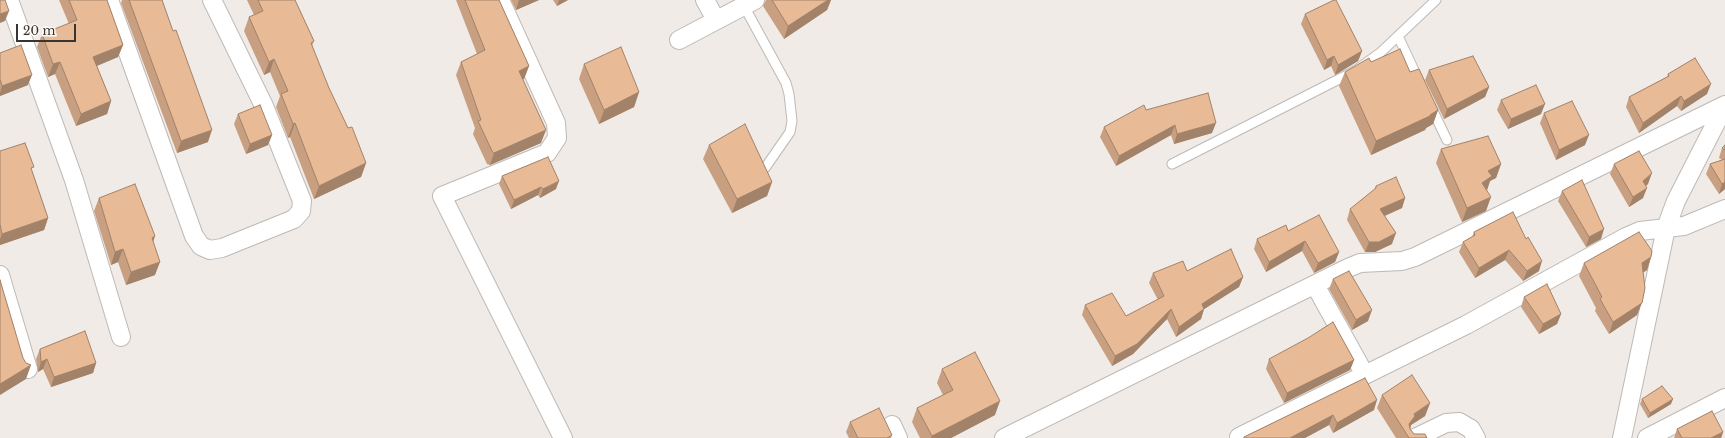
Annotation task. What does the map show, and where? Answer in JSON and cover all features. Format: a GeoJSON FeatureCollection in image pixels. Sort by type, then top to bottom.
{"type":"FeatureCollection","features":[{"type":"Feature","properties":{"kind":"street"},"geometry":{"type":"LineString","coordinates":[[9,0],[74,180],[121,336]]}},
{"type":"Feature","properties":{"kind":"street"},"geometry":{"type":"LineString","coordinates":[[109,0],[194,236],[201,246],[210,250],[222,248],[294,219],[302,211],[302,200],[264,106],[212,0]]}},
{"type":"Feature","properties":{"kind":"street"},"geometry":{"type":"LineString","coordinates":[[500,0],[556,123],[557,138],[547,153],[442,196],[563,438]]}},
{"type":"Feature","properties":{"kind":"street"},"geometry":{"type":"LineString","coordinates":[[705,0],[716,20]]}},
{"type":"Feature","properties":{"kind":"street"},"geometry":{"type":"LineString","coordinates":[[678,40],[749,3]]}},
{"type":"Feature","properties":{"kind":"street"},"geometry":{"type":"LineString","coordinates":[[1622,438],[1666,228],[1676,201],[1725,105]]}},
{"type":"Feature","properties":{"kind":"street"},"geometry":{"type":"LineString","coordinates":[[1004,438],[1360,263],[1402,261],[1415,257],[1725,105]]}},
{"type":"Feature","properties":{"kind":"street"},"geometry":{"type":"LineString","coordinates":[[1239,436],[1466,324],[1626,236],[1640,231],[1684,226],[1725,209]]}},
{"type":"Feature","properties":{"kind":"street"},"geometry":{"type":"LineString","coordinates":[[0,275],[28,369]]}},
{"type":"Feature","properties":{"kind":"street"},"geometry":{"type":"LineString","coordinates":[[1315,285],[1364,375]]}},
{"type":"Feature","properties":{"kind":"street"},"geometry":{"type":"LineString","coordinates":[[1647,438],[1725,398]]}},
{"type":"Feature","properties":{"kind":"street"},"geometry":{"type":"LineString","coordinates":[[1414,438],[1446,423],[1459,422],[1471,429],[1476,438]]}},
{"type":"Feature","properties":{"kind":"lane"},"geometry":{"type":"LineString","coordinates":[[1172,164],[1355,71],[1380,53],[1436,0]]}},
{"type":"Feature","properties":{"kind":"lane"},"geometry":{"type":"LineString","coordinates":[[749,3],[790,94],[792,120],[790,132],[765,168]]}},
{"type":"Feature","properties":{"kind":"lane"},"geometry":{"type":"LineString","coordinates":[[1398,36],[1447,140]]}},
{"type":"Feature","properties":{"kind":"building"},"geometry":{"type":"Polygon","coordinates":[[[0,0],[5,0],[9,11],[0,14],[0,0]]]}},
{"type":"Feature","properties":{"kind":"building"},"geometry":{"type":"Polygon","coordinates":[[[69,0],[107,0],[123,45],[93,57],[111,101],[81,114],[60,62],[53,64],[42,34],[77,20],[69,0]]]}},
{"type":"Feature","properties":{"kind":"building"},"geometry":{"type":"Polygon","coordinates":[[[129,0],[162,0],[173,31],[176,30],[212,130],[181,141],[129,0]]]}},
{"type":"Feature","properties":{"kind":"building"},"geometry":{"type":"Polygon","coordinates":[[[258,0],[295,0],[314,41],[311,43],[329,88],[348,128],[352,127],[366,163],[319,186],[295,123],[293,124],[281,94],[288,91],[274,59],[269,62],[249,17],[263,11],[258,0]]]}},
{"type":"Feature","properties":{"kind":"building"},"geometry":{"type":"Polygon","coordinates":[[[465,0],[499,0],[529,66],[519,71],[546,130],[494,153],[478,121],[481,120],[461,62],[485,50],[465,0]]]}},
{"type":"Feature","properties":{"kind":"building"},"geometry":{"type":"Polygon","coordinates":[[[772,0],[828,0],[788,26],[772,0]]]}},
{"type":"Feature","properties":{"kind":"building"},"geometry":{"type":"Polygon","coordinates":[[[1336,0],[1362,51],[1338,65],[1334,56],[1327,60],[1305,14],[1336,0]]]}},
{"type":"Feature","properties":{"kind":"building"},"geometry":{"type":"Polygon","coordinates":[[[21,45],[32,75],[2,86],[0,79],[0,53],[21,45]]]}},
{"type":"Feature","properties":{"kind":"building"},"geometry":{"type":"Polygon","coordinates":[[[621,47],[639,92],[604,110],[584,64],[621,47]]]}},
{"type":"Feature","properties":{"kind":"building"},"geometry":{"type":"Polygon","coordinates":[[[1400,49],[1410,72],[1419,69],[1438,110],[1430,116],[1376,141],[1345,72],[1369,58],[1371,62],[1400,49]]]}},
{"type":"Feature","properties":{"kind":"building"},"geometry":{"type":"Polygon","coordinates":[[[1473,56],[1489,87],[1447,109],[1429,70],[1473,56]]]}},
{"type":"Feature","properties":{"kind":"building"},"geometry":{"type":"Polygon","coordinates":[[[1695,58],[1711,84],[1684,101],[1681,96],[1643,123],[1629,97],[1669,76],[1668,74],[1695,58]]]}},
{"type":"Feature","properties":{"kind":"building"},"geometry":{"type":"Polygon","coordinates":[[[1536,85],[1545,104],[1511,119],[1501,100],[1536,85]]]}},
{"type":"Feature","properties":{"kind":"building"},"geometry":{"type":"Polygon","coordinates":[[[1208,93],[1216,123],[1177,134],[1175,125],[1119,156],[1104,127],[1144,105],[1146,110],[1208,93]]]}},
{"type":"Feature","properties":{"kind":"building"},"geometry":{"type":"Polygon","coordinates":[[[1572,101],[1589,135],[1559,150],[1544,113],[1572,101]]]}},
{"type":"Feature","properties":{"kind":"building"},"geometry":{"type":"Polygon","coordinates":[[[260,105],[272,135],[250,144],[238,114],[260,105]]]}},
{"type":"Feature","properties":{"kind":"building"},"geometry":{"type":"Polygon","coordinates":[[[745,124],[772,182],[737,199],[709,145],[745,124]]]}},
{"type":"Feature","properties":{"kind":"building"},"geometry":{"type":"Polygon","coordinates":[[[1488,136],[1501,164],[1488,171],[1492,176],[1482,183],[1491,197],[1467,208],[1441,149],[1488,136]]]}},
{"type":"Feature","properties":{"kind":"building"},"geometry":{"type":"Polygon","coordinates":[[[25,143],[34,167],[31,168],[48,218],[2,234],[0,224],[0,151],[25,143]]]}},
{"type":"Feature","properties":{"kind":"building"},"geometry":{"type":"Polygon","coordinates":[[[1639,151],[1652,173],[1643,181],[1647,188],[1633,197],[1614,164],[1639,151]]]}},
{"type":"Feature","properties":{"kind":"building"},"geometry":{"type":"Polygon","coordinates":[[[548,157],[559,181],[543,189],[541,187],[514,200],[502,176],[548,157]]]}},
{"type":"Feature","properties":{"kind":"building"},"geometry":{"type":"Polygon","coordinates":[[[1725,159],[1725,182],[1722,184],[1710,164],[1725,159]]]}},
{"type":"Feature","properties":{"kind":"building"},"geometry":{"type":"Polygon","coordinates":[[[1396,177],[1405,198],[1380,209],[1396,233],[1379,242],[1369,242],[1350,209],[1376,188],[1376,186],[1396,177]]]}},
{"type":"Feature","properties":{"kind":"building"},"geometry":{"type":"Polygon","coordinates":[[[1582,180],[1604,229],[1589,237],[1562,191],[1582,180]]]}},
{"type":"Feature","properties":{"kind":"building"},"geometry":{"type":"Polygon","coordinates":[[[135,184],[155,236],[152,238],[160,262],[131,272],[123,249],[115,252],[99,198],[135,184]]]}},
{"type":"Feature","properties":{"kind":"building"},"geometry":{"type":"Polygon","coordinates":[[[1513,212],[1526,239],[1528,237],[1542,261],[1527,271],[1509,250],[1479,268],[1463,242],[1475,235],[1474,232],[1513,212]]]}},
{"type":"Feature","properties":{"kind":"building"},"geometry":{"type":"Polygon","coordinates":[[[1319,215],[1339,252],[1318,263],[1305,241],[1269,262],[1257,239],[1286,225],[1288,231],[1319,215]]]}},
{"type":"Feature","properties":{"kind":"building"},"geometry":{"type":"Polygon","coordinates":[[[1639,232],[1652,251],[1651,257],[1642,263],[1645,288],[1642,303],[1613,322],[1600,299],[1602,297],[1584,263],[1639,232]]]}},
{"type":"Feature","properties":{"kind":"building"},"geometry":{"type":"Polygon","coordinates":[[[1231,249],[1243,277],[1202,304],[1204,309],[1179,327],[1171,309],[1137,344],[1115,356],[1085,305],[1112,293],[1126,316],[1164,296],[1153,273],[1183,261],[1187,271],[1231,249]]]}},
{"type":"Feature","properties":{"kind":"building"},"geometry":{"type":"Polygon","coordinates":[[[1349,271],[1372,310],[1356,320],[1333,279],[1349,271]]]}},
{"type":"Feature","properties":{"kind":"building"},"geometry":{"type":"Polygon","coordinates":[[[0,280],[23,358],[26,363],[31,365],[0,384],[0,280]]]}},
{"type":"Feature","properties":{"kind":"building"},"geometry":{"type":"Polygon","coordinates":[[[1547,284],[1561,314],[1543,324],[1524,297],[1547,284]]]}},
{"type":"Feature","properties":{"kind":"building"},"geometry":{"type":"Polygon","coordinates":[[[1333,322],[1354,360],[1287,393],[1269,359],[1308,338],[1333,322]]]}},
{"type":"Feature","properties":{"kind":"building"},"geometry":{"type":"Polygon","coordinates":[[[85,331],[96,363],[54,377],[47,359],[41,362],[40,349],[85,331]]]}},
{"type":"Feature","properties":{"kind":"building"},"geometry":{"type":"Polygon","coordinates":[[[975,352],[1000,401],[932,436],[917,408],[953,390],[942,369],[975,352]]]}},
{"type":"Feature","properties":{"kind":"building"},"geometry":{"type":"Polygon","coordinates":[[[1412,375],[1430,403],[1414,414],[1415,416],[1409,424],[1410,429],[1414,434],[1425,434],[1427,438],[1409,438],[1382,395],[1412,375]]]}},
{"type":"Feature","properties":{"kind":"building"},"geometry":{"type":"Polygon","coordinates":[[[1365,378],[1377,400],[1337,423],[1333,415],[1290,438],[1244,438],[1244,437],[1365,378]]]}},
{"type":"Feature","properties":{"kind":"building"},"geometry":{"type":"Polygon","coordinates":[[[1662,386],[1673,399],[1650,413],[1642,399],[1662,386]]]}},
{"type":"Feature","properties":{"kind":"building"},"geometry":{"type":"Polygon","coordinates":[[[879,408],[892,435],[887,438],[858,438],[850,422],[879,408]]]}},
{"type":"Feature","properties":{"kind":"building"},"geometry":{"type":"Polygon","coordinates":[[[1712,411],[1723,432],[1711,438],[1682,438],[1677,429],[1712,411]]]}}]}
